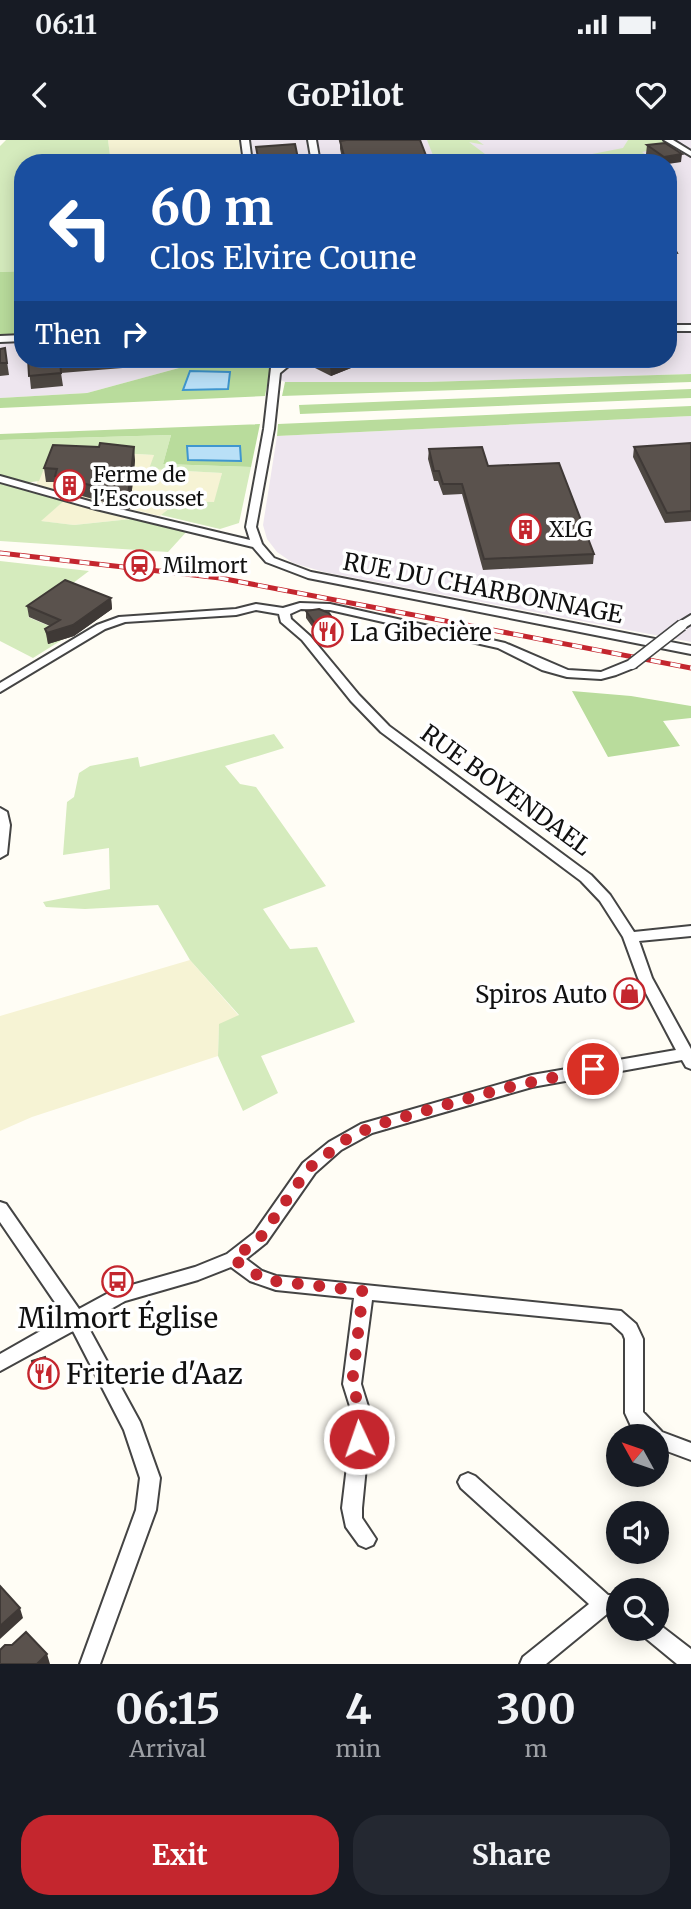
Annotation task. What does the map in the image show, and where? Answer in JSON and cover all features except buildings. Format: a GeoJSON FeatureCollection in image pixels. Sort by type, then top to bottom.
{"type":"FeatureCollection","features":[{"type":"Feature","properties":{"kind":"street"},"geometry":{"type":"LineString","coordinates":[[668,140],[691,154]]}},
{"type":"Feature","properties":{"kind":"street"},"geometry":{"type":"LineString","coordinates":[[257,545],[251,527],[276,368]]}},
{"type":"Feature","properties":{"kind":"street"},"geometry":{"type":"LineString","coordinates":[[276,372],[281,368]]}},
{"type":"Feature","properties":{"kind":"street"},"geometry":{"type":"LineString","coordinates":[[0,479],[100,507],[257,545]]}},
{"type":"Feature","properties":{"kind":"street","name":"RUE DU CHARBONNAGE"},"geometry":{"type":"LineString","coordinates":[[257,545],[270,560],[307,575],[691,649]]}},
{"type":"Feature","properties":{"kind":"street"},"geometry":{"type":"LineString","coordinates":[[0,688],[101,627],[123,619],[236,612],[256,607],[284,612],[308,606],[341,609],[501,645],[544,666],[572,674],[609,674],[632,664],[686,621]]}},
{"type":"Feature","properties":{"kind":"street","name":"RUE BOVENDAEL"},"geometry":{"type":"LineString","coordinates":[[284,612],[285,620],[306,638],[380,724],[586,878],[605,898],[630,937],[645,978],[688,1058]]}},
{"type":"Feature","properties":{"kind":"street"},"geometry":{"type":"LineString","coordinates":[[0,815],[3,843],[0,854]]}},
{"type":"Feature","properties":{"kind":"street"},"geometry":{"type":"LineString","coordinates":[[630,937],[691,931]]}},
{"type":"Feature","properties":{"kind":"street"},"geometry":{"type":"LineString","coordinates":[[0,1363],[121,1295],[198,1273],[233,1259],[260,1238],[309,1168],[335,1146],[367,1128],[519,1084],[688,1058]]}},
{"type":"Feature","properties":{"kind":"street"},"geometry":{"type":"LineString","coordinates":[[0,1209],[77,1321],[133,1428],[150,1478],[146,1510],[90,1664]]}},
{"type":"Feature","properties":{"kind":"street"},"geometry":{"type":"LineString","coordinates":[[233,1259],[265,1280],[615,1316],[630,1329],[634,1339],[634,1413],[642,1424]]}},
{"type":"Feature","properties":{"kind":"street"},"geometry":{"type":"LineString","coordinates":[[363,1291],[352,1384],[362,1416],[352,1508],[354,1521],[366,1539]]}},
{"type":"Feature","properties":{"kind":"street"},"geometry":{"type":"LineString","coordinates":[[669,1443],[691,1452]]}},
{"type":"Feature","properties":{"kind":"street"},"geometry":{"type":"LineString","coordinates":[[468,1482],[606,1601]]}},
{"type":"Feature","properties":{"kind":"street"},"geometry":{"type":"LineString","coordinates":[[530,1664],[606,1609]]}},
{"type":"Feature","properties":{"kind":"street"},"geometry":{"type":"LineString","coordinates":[[665,1641],[691,1662]]}},
{"type":"Feature","properties":{"kind":"shaded area"},"geometry":{"type":"Polygon","coordinates":[[[108,140],[239,140],[240,154],[110,154],[108,140]]]}},
{"type":"Feature","properties":{"kind":"shaded area"},"geometry":{"type":"Polygon","coordinates":[[[247,140],[691,140],[691,374],[427,382],[285,382],[271,375],[271,368],[677,368],[677,154],[249,154],[247,140]]]}},
{"type":"Feature","properties":{"kind":"shaded area"},"geometry":{"type":"Polygon","coordinates":[[[14,339],[14,368],[179,368],[87,393],[0,398],[0,340],[14,339]]]}},
{"type":"Feature","properties":{"kind":"shaded area"},"geometry":{"type":"Polygon","coordinates":[[[691,416],[691,642],[324,572],[293,563],[277,552],[267,539],[263,525],[277,436],[691,416]]]}},
{"type":"Feature","properties":{"kind":"shaded area"},"geometry":{"type":"Polygon","coordinates":[[[51,449],[154,455],[150,469],[222,473],[215,502],[179,501],[160,516],[35,487],[51,449]]]}},
{"type":"Feature","properties":{"kind":"shaded area"},"geometry":{"type":"Polygon","coordinates":[[[65,500],[133,517],[74,525],[40,521],[65,500]]]}},
{"type":"Feature","properties":{"kind":"shaded area"},"geometry":{"type":"Polygon","coordinates":[[[190,960],[239,1016],[219,1025],[218,1056],[32,1117],[0,1131],[0,1016],[190,960]]]}},
{"type":"Feature","properties":{"kind":"green space"},"geometry":{"type":"Polygon","coordinates":[[[6,140],[108,140],[110,154],[14,154],[14,271],[0,272],[0,146],[6,140]]]}},
{"type":"Feature","properties":{"kind":"green space"},"geometry":{"type":"Polygon","coordinates":[[[427,140],[477,140],[484,145],[469,142],[485,154],[432,154],[427,140]]]}},
{"type":"Feature","properties":{"kind":"green space"},"geometry":{"type":"Polygon","coordinates":[[[628,140],[663,140],[673,146],[642,152],[645,154],[592,154],[623,148],[628,140]]]}},
{"type":"Feature","properties":{"kind":"green space"},"geometry":{"type":"Polygon","coordinates":[[[14,271],[14,336],[0,337],[0,272],[14,271]]]}},
{"type":"Feature","properties":{"kind":"green space"},"geometry":{"type":"Polygon","coordinates":[[[179,368],[270,368],[265,396],[0,408],[0,398],[87,393],[179,368]]]}},
{"type":"Feature","properties":{"kind":"green space"},"geometry":{"type":"Polygon","coordinates":[[[691,374],[691,382],[282,396],[285,382],[427,382],[691,374]]]}},
{"type":"Feature","properties":{"kind":"green space"},"geometry":{"type":"Polygon","coordinates":[[[691,389],[691,398],[300,414],[299,405],[691,389]]]}},
{"type":"Feature","properties":{"kind":"green space"},"geometry":{"type":"Polygon","coordinates":[[[691,406],[691,416],[277,436],[278,424],[691,406]]]}},
{"type":"Feature","properties":{"kind":"green space"},"geometry":{"type":"Polygon","coordinates":[[[260,424],[251,467],[163,464],[171,435],[0,440],[0,434],[260,424]]]}},
{"type":"Feature","properties":{"kind":"green space"},"geometry":{"type":"Polygon","coordinates":[[[171,435],[163,464],[251,467],[239,523],[220,529],[161,515],[179,501],[214,502],[222,473],[149,469],[154,455],[52,449],[39,481],[25,483],[0,476],[0,440],[171,435]]]}},
{"type":"Feature","properties":{"kind":"green space"},"geometry":{"type":"Polygon","coordinates":[[[0,482],[65,500],[41,521],[74,525],[133,517],[189,529],[168,552],[0,541],[0,482]]]}},
{"type":"Feature","properties":{"kind":"green space"},"geometry":{"type":"Polygon","coordinates":[[[0,561],[89,571],[28,617],[61,631],[65,638],[33,658],[0,641],[0,561]]]}},
{"type":"Feature","properties":{"kind":"green space"},"geometry":{"type":"Polygon","coordinates":[[[572,691],[631,696],[691,706],[691,718],[663,721],[680,746],[608,757],[572,691]]]}},
{"type":"Feature","properties":{"kind":"green space"},"geometry":{"type":"Polygon","coordinates":[[[274,734],[284,748],[225,766],[240,784],[256,787],[326,886],[263,909],[290,949],[317,947],[355,1022],[261,1056],[278,1093],[243,1111],[218,1056],[219,1024],[239,1015],[190,960],[158,905],[85,909],[46,907],[43,902],[110,889],[109,848],[63,855],[67,802],[74,797],[79,773],[90,766],[138,757],[140,767],[274,734]]]}},
{"type":"Feature","properties":{"kind":"water"},"geometry":{"type":"Polygon","coordinates":[[[190,371],[230,372],[228,389],[183,390],[190,371]]]}},
{"type":"Feature","properties":{"kind":"water"},"geometry":{"type":"Polygon","coordinates":[[[187,446],[240,446],[241,461],[188,460],[187,446]]]}},
{"type":"Feature","properties":{"kind":"railway"},"geometry":{"type":"LineString","coordinates":[[0,553],[220,578],[691,668]]}},
{"type":"Feature","properties":{"kind":"place","name":"Ferme de l'Escousset"},"geometry":{"type":"Point","coordinates":[70,486]}},
{"type":"Feature","properties":{"kind":"place","name":"XLG"},"geometry":{"type":"Point","coordinates":[526,529]}},
{"type":"Feature","properties":{"kind":"place","name":"Milmort"},"geometry":{"type":"Point","coordinates":[140,565]}},
{"type":"Feature","properties":{"kind":"place","name":"La Gibecière"},"geometry":{"type":"Point","coordinates":[327,632]}},
{"type":"Feature","properties":{"kind":"place","name":"Spiros Auto"},"geometry":{"type":"Point","coordinates":[630,994]}},
{"type":"Feature","properties":{"kind":"place","name":"Milmort Église"},"geometry":{"type":"Point","coordinates":[118,1281]}},
{"type":"Feature","properties":{"kind":"place","name":"Friterie d'Aaz"},"geometry":{"type":"Point","coordinates":[43,1374]}},
{"type":"Feature","properties":{"kind":"route"},"geometry":{"type":"LineString","coordinates":[[359,1439],[362,1416],[352,1384],[363,1291],[276,1283],[256,1276],[233,1259],[260,1238],[309,1168],[352,1135],[389,1121],[505,1088],[593,1069]]}}]}
